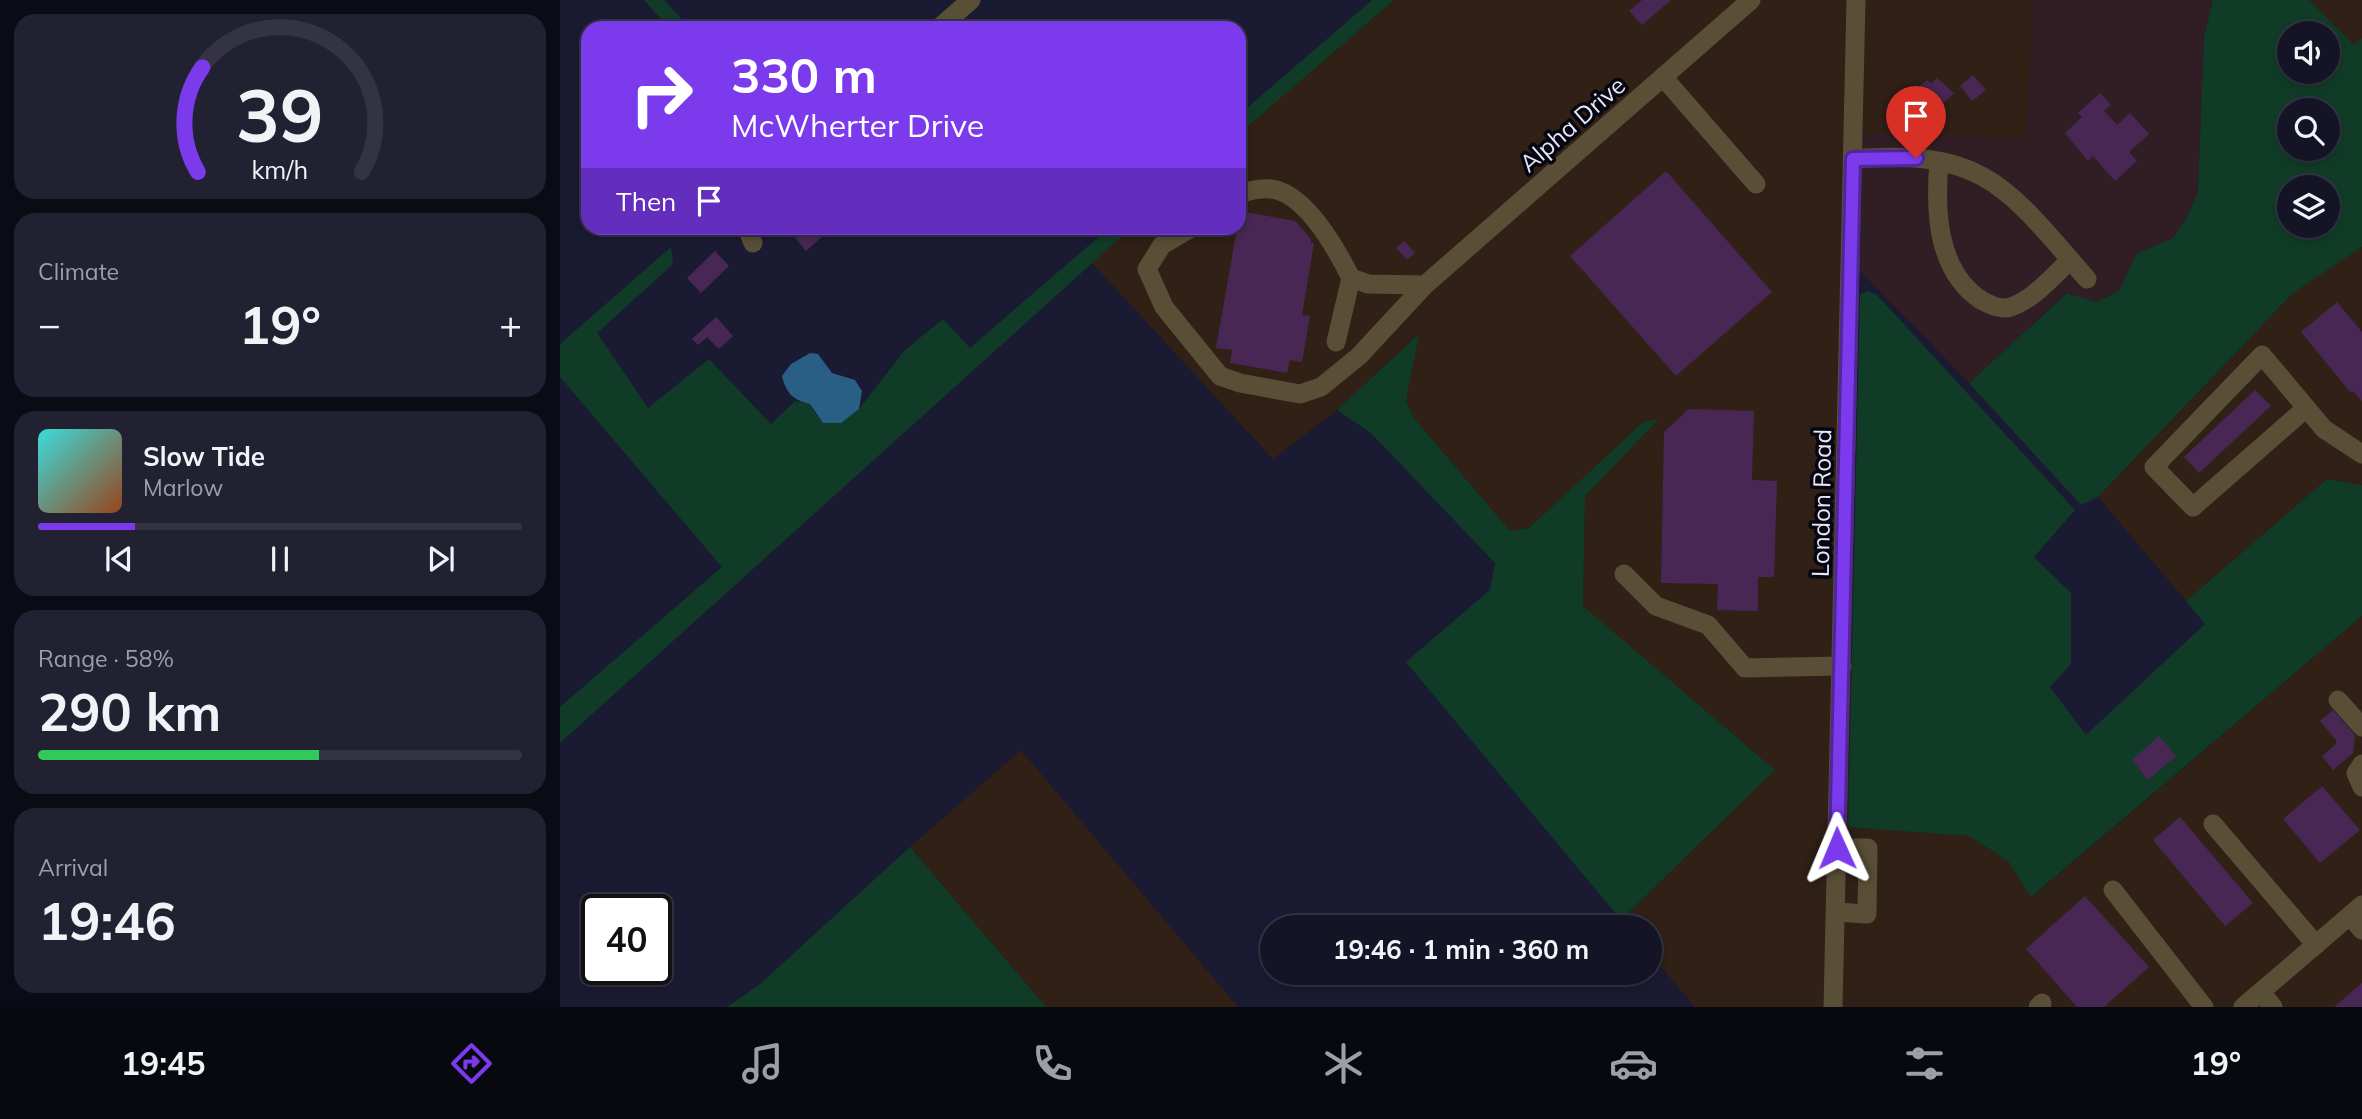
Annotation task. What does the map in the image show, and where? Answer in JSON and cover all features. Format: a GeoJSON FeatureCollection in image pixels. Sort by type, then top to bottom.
{"type":"FeatureCollection","features":[{"type":"Feature","properties":{"kind":"street"},"geometry":{"type":"LineString","coordinates":[[947,21],[971,0]]}},
{"type":"Feature","properties":{"kind":"street","name":"Alpha Drive"},"geometry":{"type":"LineString","coordinates":[[1179,235],[1162,245],[1147,269],[1164,307],[1220,376],[1240,383],[1300,394],[1321,387],[1359,356],[1425,285],[1751,0]]}},
{"type":"Feature","properties":{"kind":"street","name":"London Road"},"geometry":{"type":"LineString","coordinates":[[1833,1007],[1856,0]]}},
{"type":"Feature","properties":{"kind":"street"},"geometry":{"type":"LineString","coordinates":[[1663,77],[1756,184]]}},
{"type":"Feature","properties":{"kind":"street"},"geometry":{"type":"LineString","coordinates":[[1853,159],[1885,157],[1940,162],[1971,170],[1991,179],[2024,207],[2087,279]]}},
{"type":"Feature","properties":{"kind":"street"},"geometry":{"type":"LineString","coordinates":[[1940,162],[1937,187],[1940,237],[1953,270],[1973,294],[1992,306],[2009,308],[2028,299],[2070,260]]}},
{"type":"Feature","properties":{"kind":"street"},"geometry":{"type":"LineString","coordinates":[[1246,192],[1256,188],[1278,191],[1301,205],[1335,246],[1351,278],[1336,342]]}},
{"type":"Feature","properties":{"kind":"street"},"geometry":{"type":"LineString","coordinates":[[1351,278],[1368,284],[1425,285]]}},
{"type":"Feature","properties":{"kind":"street"},"geometry":{"type":"LineString","coordinates":[[2305,410],[2193,507],[2154,467],[2262,355],[2305,410],[2324,429],[2362,454]]}},
{"type":"Feature","properties":{"kind":"street"},"geometry":{"type":"LineString","coordinates":[[1624,574],[1656,606],[1708,625],[1745,668],[1842,666]]}},
{"type":"Feature","properties":{"kind":"street"},"geometry":{"type":"LineString","coordinates":[[2338,700],[2362,727]]}},
{"type":"Feature","properties":{"kind":"street"},"geometry":{"type":"LineString","coordinates":[[2362,764],[2356,773],[2362,787]]}},
{"type":"Feature","properties":{"kind":"street"},"geometry":{"type":"LineString","coordinates":[[2213,824],[2316,945]]}},
{"type":"Feature","properties":{"kind":"street"},"geometry":{"type":"LineString","coordinates":[[1836,912],[1867,914],[1868,848],[1837,848]]}},
{"type":"Feature","properties":{"kind":"street"},"geometry":{"type":"LineString","coordinates":[[2113,890],[2204,1007]]}},
{"type":"Feature","properties":{"kind":"street"},"geometry":{"type":"LineString","coordinates":[[2243,1007],[2267,1000],[2316,945],[2358,917]]}},
{"type":"Feature","properties":{"kind":"shaded area"},"geometry":{"type":"Polygon","coordinates":[[[1394,0],[2033,0],[2026,139],[1862,133],[1848,826],[1969,836],[2008,861],[2032,897],[2362,616],[2362,1007],[1695,1007],[1662,968],[1662,915],[1626,915],[1775,770],[1583,607],[1585,496],[1657,420],[1643,422],[1529,528],[1510,531],[1414,418],[1406,401],[1418,335],[1337,410],[1273,459],[1091,262],[1123,235],[1246,235],[1246,128],[1394,0]]]}},
{"type":"Feature","properties":{"kind":"shaded area"},"geometry":{"type":"Polygon","coordinates":[[[2033,0],[2213,0],[2204,37],[2198,191],[2188,216],[2173,238],[2136,254],[2119,291],[2096,302],[2066,293],[1969,383],[1860,271],[1862,132],[2026,139],[2033,0]]]}},
{"type":"Feature","properties":{"kind":"shaded area"},"geometry":{"type":"Polygon","coordinates":[[[2309,0],[2362,0],[2362,38],[2354,46],[2340,32],[2340,21],[2330,21],[2309,0]]]}},
{"type":"Feature","properties":{"kind":"shaded area"},"geometry":{"type":"Polygon","coordinates":[[[2362,247],[2362,485],[2327,479],[2186,601],[2098,497],[2293,293],[2362,247]]]}},
{"type":"Feature","properties":{"kind":"shaded area"},"geometry":{"type":"Polygon","coordinates":[[[1021,750],[1238,1007],[1046,1007],[910,847],[1021,750]]]}},
{"type":"Feature","properties":{"kind":"green space"},"geometry":{"type":"Polygon","coordinates":[[[644,0],[664,0],[684,21],[663,21],[644,0]]]}},
{"type":"Feature","properties":{"kind":"green space"},"geometry":{"type":"Polygon","coordinates":[[[1372,0],[1394,0],[1246,128],[1246,109],[1372,0]]]}},
{"type":"Feature","properties":{"kind":"green space"},"geometry":{"type":"Polygon","coordinates":[[[2213,0],[2309,0],[2330,21],[2277,21],[2277,84],[2340,84],[2340,31],[2354,45],[2362,38],[2362,247],[2293,293],[2098,497],[2081,505],[1969,383],[2067,293],[2096,302],[2119,291],[2136,254],[2173,238],[2188,216],[2198,191],[2204,37],[2213,0]]]}},
{"type":"Feature","properties":{"kind":"green space"},"geometry":{"type":"Polygon","coordinates":[[[1101,235],[1123,235],[560,743],[560,707],[722,567],[560,377],[560,344],[671,247],[673,264],[597,333],[648,408],[709,359],[771,424],[795,401],[810,404],[817,416],[840,423],[859,409],[905,350],[943,319],[970,348],[1101,235]]]}},
{"type":"Feature","properties":{"kind":"green space"},"geometry":{"type":"Polygon","coordinates":[[[1867,291],[1877,295],[2075,510],[2034,557],[2071,593],[2071,664],[2050,687],[2086,735],[2205,624],[2186,601],[2327,479],[2362,485],[2362,616],[2031,897],[2008,861],[1969,836],[1848,827],[1860,295],[1867,291]]]}},
{"type":"Feature","properties":{"kind":"green space"},"geometry":{"type":"Polygon","coordinates":[[[1419,334],[1406,401],[1414,418],[1510,531],[1529,528],[1643,422],[1659,419],[1585,496],[1583,606],[1775,770],[1626,915],[1617,915],[1406,662],[1490,590],[1495,563],[1371,433],[1337,410],[1419,334]]]}},
{"type":"Feature","properties":{"kind":"green space"},"geometry":{"type":"Polygon","coordinates":[[[910,847],[1046,1007],[727,1007],[759,985],[910,847]]]}},
{"type":"Feature","properties":{"kind":"water"},"geometry":{"type":"Polygon","coordinates":[[[810,353],[818,354],[832,373],[855,380],[862,391],[859,409],[841,423],[823,423],[810,404],[795,398],[786,387],[782,376],[791,364],[810,353]]]}},
{"type":"Feature","properties":{"kind":"building"},"geometry":{"type":"Polygon","coordinates":[[[1642,0],[1671,0],[1642,25],[1629,11],[1642,0]]]}},
{"type":"Feature","properties":{"kind":"building"},"geometry":{"type":"Polygon","coordinates":[[[1973,75],[1986,90],[1972,101],[1960,86],[1973,75]]]}},
{"type":"Feature","properties":{"kind":"building"},"geometry":{"type":"Polygon","coordinates":[[[1937,78],[1954,93],[1937,109],[1928,100],[1924,104],[1919,98],[1923,94],[1917,88],[1927,80],[1931,84],[1937,78]]]}},
{"type":"Feature","properties":{"kind":"building"},"geometry":{"type":"Polygon","coordinates":[[[2100,93],[2111,105],[2104,111],[2117,125],[2130,113],[2149,134],[2129,152],[2137,161],[2115,181],[2093,156],[2088,161],[2065,133],[2082,117],[2078,113],[2100,93]]]}},
{"type":"Feature","properties":{"kind":"building"},"geometry":{"type":"Polygon","coordinates":[[[1666,171],[1772,292],[1676,376],[1570,256],[1666,171]]]}},
{"type":"Feature","properties":{"kind":"building"},"geometry":{"type":"Polygon","coordinates":[[[1246,212],[1295,221],[1311,239],[1311,243],[1314,243],[1302,315],[1310,316],[1302,362],[1290,360],[1287,373],[1230,363],[1232,350],[1216,348],[1236,235],[1246,235],[1246,212]]]}},
{"type":"Feature","properties":{"kind":"building"},"geometry":{"type":"Polygon","coordinates":[[[793,235],[824,235],[806,251],[793,235]]]}},
{"type":"Feature","properties":{"kind":"building"},"geometry":{"type":"Polygon","coordinates":[[[1404,241],[1415,253],[1407,260],[1396,248],[1404,241]]]}},
{"type":"Feature","properties":{"kind":"building"},"geometry":{"type":"Polygon","coordinates":[[[715,251],[729,266],[701,293],[687,278],[715,251]]]}},
{"type":"Feature","properties":{"kind":"building"},"geometry":{"type":"Polygon","coordinates":[[[2337,302],[2362,332],[2362,401],[2353,391],[2351,393],[2301,332],[2337,302]]]}},
{"type":"Feature","properties":{"kind":"building"},"geometry":{"type":"Polygon","coordinates":[[[716,317],[733,336],[719,349],[707,337],[698,345],[692,339],[716,317]]]}},
{"type":"Feature","properties":{"kind":"building"},"geometry":{"type":"Polygon","coordinates":[[[2255,390],[2271,406],[2199,473],[2184,457],[2255,390]]]}},
{"type":"Feature","properties":{"kind":"building"},"geometry":{"type":"Polygon","coordinates":[[[1689,409],[1754,411],[1752,480],[1777,481],[1774,577],[1758,577],[1758,611],[1717,610],[1718,584],[1661,583],[1664,432],[1689,409]]]}},
{"type":"Feature","properties":{"kind":"building"},"geometry":{"type":"Polygon","coordinates":[[[2333,710],[2355,735],[2353,753],[2333,770],[2322,756],[2336,744],[2336,740],[2320,721],[2333,710]]]}},
{"type":"Feature","properties":{"kind":"building"},"geometry":{"type":"Polygon","coordinates":[[[2159,736],[2176,756],[2148,780],[2132,760],[2159,736]]]}},
{"type":"Feature","properties":{"kind":"building"},"geometry":{"type":"Polygon","coordinates":[[[2322,786],[2360,830],[2320,863],[2283,819],[2322,786]]]}},
{"type":"Feature","properties":{"kind":"building"},"geometry":{"type":"Polygon","coordinates":[[[2180,817],[2253,903],[2225,926],[2153,840],[2180,817]]]}},
{"type":"Feature","properties":{"kind":"building"},"geometry":{"type":"Polygon","coordinates":[[[2085,896],[2149,967],[2104,1007],[2077,1007],[2026,949],[2085,896]]]}},
{"type":"Feature","properties":{"kind":"building"},"geometry":{"type":"Polygon","coordinates":[[[2362,983],[2362,1007],[2334,1007],[2362,983]]]}},
{"type":"Feature","properties":{"kind":"route"},"geometry":{"type":"LineString","coordinates":[[1837,848],[1853,159],[1916,158]]}}]}
